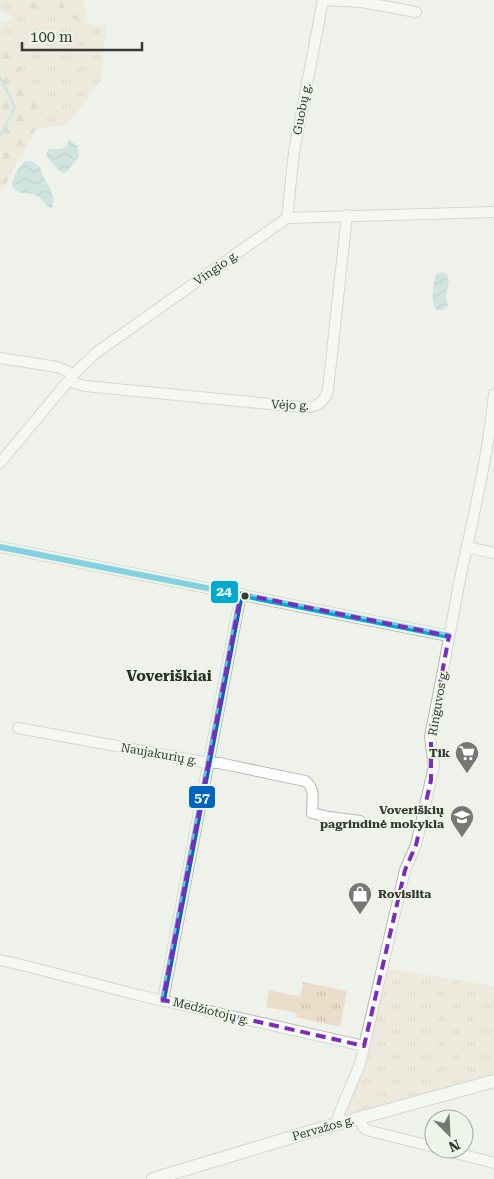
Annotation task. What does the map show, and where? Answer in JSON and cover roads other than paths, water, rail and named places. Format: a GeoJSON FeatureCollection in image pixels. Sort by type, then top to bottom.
{"type":"FeatureCollection","features":[{"type":"Feature","properties":{"kind":"main road","name":"Pervažos g."},"geometry":{"type":"LineString","coordinates":[[153,1179],[359,1118],[494,1082]]}},
{"type":"Feature","properties":{"kind":"street"},"geometry":{"type":"LineString","coordinates":[[323,0],[362,2],[416,12]]}},
{"type":"Feature","properties":{"kind":"street","name":"Guobų g."},"geometry":{"type":"LineString","coordinates":[[287,218],[294,152],[323,0]]}},
{"type":"Feature","properties":{"kind":"street"},"geometry":{"type":"LineString","coordinates":[[287,218],[494,212]]}},
{"type":"Feature","properties":{"kind":"street","name":"Vėjo g."},"geometry":{"type":"LineString","coordinates":[[72,377],[75,383],[85,386],[301,407],[316,406],[326,398],[328,390],[347,215]]}},
{"type":"Feature","properties":{"kind":"street","name":"Vingio g."},"geometry":{"type":"LineString","coordinates":[[0,463],[72,377],[97,352],[287,218]]}},
{"type":"Feature","properties":{"kind":"street"},"geometry":{"type":"LineString","coordinates":[[0,358],[57,367],[72,377]]}},
{"type":"Feature","properties":{"kind":"street","name":"Ringuvos g."},"geometry":{"type":"LineString","coordinates":[[339,1124],[338,1118],[355,1079],[364,1046],[405,870],[416,845],[434,766],[431,731],[442,680],[448,636],[485,463],[494,394]]}},
{"type":"Feature","properties":{"kind":"street"},"geometry":{"type":"LineString","coordinates":[[0,547],[448,636]]}},
{"type":"Feature","properties":{"kind":"street"},"geometry":{"type":"LineString","coordinates":[[467,547],[494,552]]}},
{"type":"Feature","properties":{"kind":"street"},"geometry":{"type":"LineString","coordinates":[[164,1000],[241,594]]}},
{"type":"Feature","properties":{"kind":"street","name":"Naujakurių g."},"geometry":{"type":"LineString","coordinates":[[18,728],[209,763],[220,763],[305,781],[311,784],[313,790],[312,813],[360,821]]}},
{"type":"Feature","properties":{"kind":"street","name":"Medžiotojų g."},"geometry":{"type":"LineString","coordinates":[[0,960],[138,995],[364,1046]]}},
{"type":"Feature","properties":{"kind":"street"},"geometry":{"type":"LineString","coordinates":[[359,1118],[363,1127],[368,1130],[424,1144]]}},
{"type":"Feature","properties":{"kind":"street"},"geometry":{"type":"LineString","coordinates":[[474,1158],[494,1163]]}},
{"type":"Feature","properties":{"kind":"water"},"geometry":{"type":"Polygon","coordinates":[[[69,139],[78,147],[79,156],[67,172],[63,173],[53,165],[46,155],[49,149],[66,147],[69,139]]]}},
{"type":"Feature","properties":{"kind":"water"},"geometry":{"type":"Polygon","coordinates":[[[25,161],[31,161],[40,167],[53,195],[53,207],[49,207],[37,196],[20,192],[12,187],[14,176],[25,161]]]}},
{"type":"Feature","properties":{"kind":"water"},"geometry":{"type":"Polygon","coordinates":[[[443,272],[447,274],[449,281],[446,297],[448,306],[444,310],[436,310],[433,297],[434,283],[436,274],[443,272]]]}},
{"type":"Feature","properties":{"kind":"waterway"},"geometry":{"type":"LineString","coordinates":[[0,77],[15,107],[0,136]]}},
{"type":"Feature","properties":{"kind":"place","name":"Tik"},"geometry":{"type":"Point","coordinates":[467,774]}},
{"type":"Feature","properties":{"kind":"place","name":"Voveriškių pagrindinė mokykla"},"geometry":{"type":"Point","coordinates":[462,838]}},
{"type":"Feature","properties":{"kind":"place","name":"Rovislita"},"geometry":{"type":"Point","coordinates":[360,915]}},
{"type":"Feature","properties":{"kind":"district","name":"Voveriškiai"},"geometry":{"type":"Point","coordinates":[169,676]}}]}
